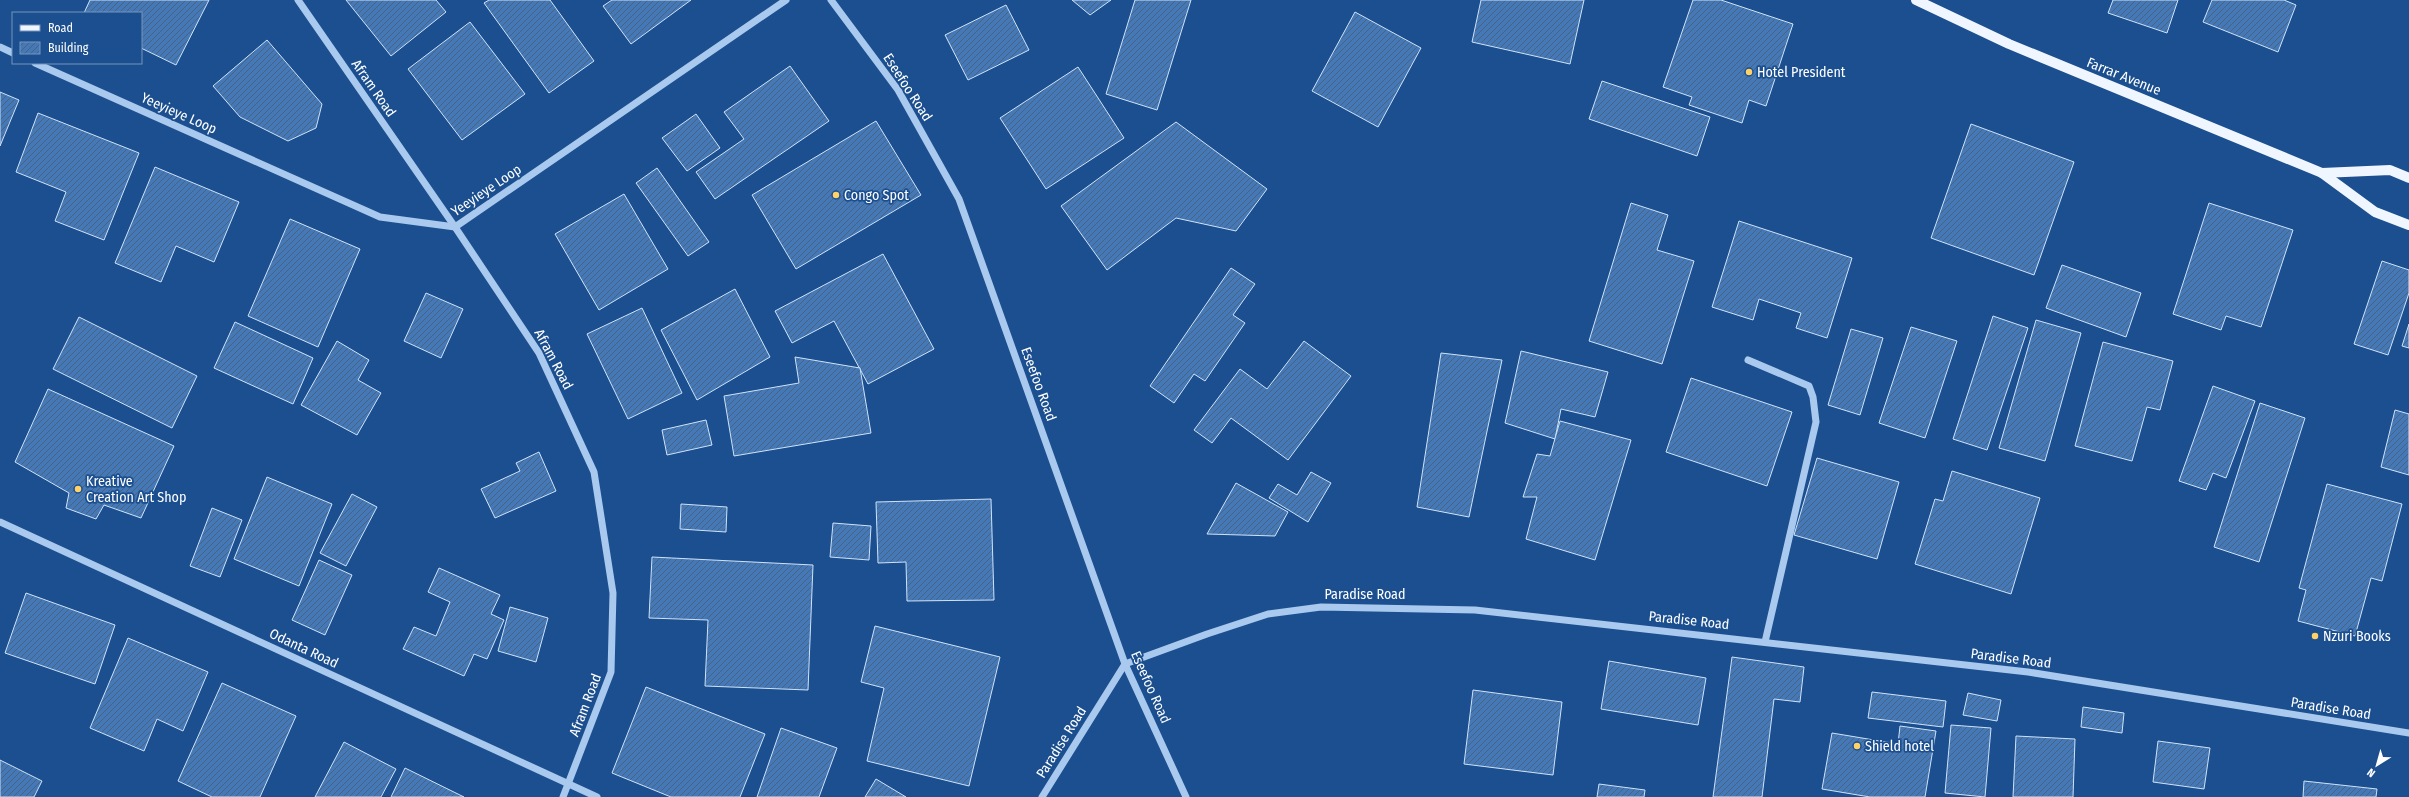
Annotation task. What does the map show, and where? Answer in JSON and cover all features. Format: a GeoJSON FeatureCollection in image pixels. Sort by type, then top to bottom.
{"type":"FeatureCollection","features":[{"type":"Feature","properties":{"kind":"main road","name":"Farrar Avenue"},"geometry":{"type":"LineString","coordinates":[[1916,0],[2009,44],[2322,173],[2374,212],[2409,225]]}},
{"type":"Feature","properties":{"kind":"main road","name":"Farrar Avenue"},"geometry":{"type":"LineString","coordinates":[[2322,173],[2390,170],[2409,178]]}},
{"type":"Feature","properties":{"kind":"street","name":"Afram Road"},"geometry":{"type":"LineString","coordinates":[[298,0],[455,227],[539,353],[594,472],[613,593],[611,672],[563,797]]}},
{"type":"Feature","properties":{"kind":"street","name":"Yeeyieye Loop"},"geometry":{"type":"LineString","coordinates":[[37,64],[380,217],[455,227],[786,0]]}},
{"type":"Feature","properties":{"kind":"street","name":"Eseefoo Road"},"geometry":{"type":"LineString","coordinates":[[831,0],[898,90],[959,199],[1126,664],[1186,797]]}},
{"type":"Feature","properties":{"kind":"street"},"geometry":{"type":"LineString","coordinates":[[0,47],[12,53]]}},
{"type":"Feature","properties":{"kind":"street"},"geometry":{"type":"LineString","coordinates":[[1748,360],[1809,386],[1813,397],[1816,422],[1765,642]]}},
{"type":"Feature","properties":{"kind":"street","name":"Odanta Road"},"geometry":{"type":"LineString","coordinates":[[0,522],[597,797]]}},
{"type":"Feature","properties":{"kind":"street","name":"Paradise Road"},"geometry":{"type":"LineString","coordinates":[[1042,797],[1126,664],[1207,634],[1268,614],[1321,607],[1475,610],[2028,672],[2409,733]]}},
{"type":"Feature","properties":{"kind":"building"},"geometry":{"type":"Polygon","coordinates":[[[90,0],[209,0],[176,65],[142,48],[142,12],[84,12],[90,0]]]}},
{"type":"Feature","properties":{"kind":"building"},"geometry":{"type":"Polygon","coordinates":[[[346,0],[436,0],[446,12],[391,56],[346,0]]]}},
{"type":"Feature","properties":{"kind":"building"},"geometry":{"type":"Polygon","coordinates":[[[489,0],[550,0],[594,61],[549,93],[484,3],[489,0]]]}},
{"type":"Feature","properties":{"kind":"building"},"geometry":{"type":"Polygon","coordinates":[[[612,0],[691,0],[631,44],[603,6],[612,0]]]}},
{"type":"Feature","properties":{"kind":"building"},"geometry":{"type":"Polygon","coordinates":[[[1072,0],[1111,0],[1090,15],[1072,0]]]}},
{"type":"Feature","properties":{"kind":"building"},"geometry":{"type":"Polygon","coordinates":[[[1135,0],[1191,0],[1157,110],[1106,94],[1135,0]]]}},
{"type":"Feature","properties":{"kind":"building"},"geometry":{"type":"Polygon","coordinates":[[[1481,0],[1584,0],[1570,64],[1472,42],[1481,0]]]}},
{"type":"Feature","properties":{"kind":"building"},"geometry":{"type":"Polygon","coordinates":[[[1693,0],[1721,0],[1793,24],[1766,106],[1749,100],[1742,123],[1689,105],[1692,97],[1663,87],[1693,0]]]}},
{"type":"Feature","properties":{"kind":"building"},"geometry":{"type":"Polygon","coordinates":[[[2113,0],[2178,0],[2167,33],[2108,13],[2113,0]]]}},
{"type":"Feature","properties":{"kind":"building"},"geometry":{"type":"Polygon","coordinates":[[[2212,0],[2284,0],[2296,5],[2278,52],[2203,22],[2212,0]]]}},
{"type":"Feature","properties":{"kind":"building"},"geometry":{"type":"Polygon","coordinates":[[[1006,5],[1029,50],[968,80],[945,35],[1006,5]]]}},
{"type":"Feature","properties":{"kind":"building"},"geometry":{"type":"Polygon","coordinates":[[[1355,12],[1421,48],[1378,127],[1312,91],[1355,12]]]}},
{"type":"Feature","properties":{"kind":"building"},"geometry":{"type":"Polygon","coordinates":[[[470,22],[525,94],[462,140],[408,69],[470,22]]]}},
{"type":"Feature","properties":{"kind":"building"},"geometry":{"type":"Polygon","coordinates":[[[267,40],[322,104],[316,128],[288,141],[240,117],[213,86],[267,40]]]}},
{"type":"Feature","properties":{"kind":"building"},"geometry":{"type":"Polygon","coordinates":[[[790,66],[829,121],[715,199],[696,172],[744,139],[724,112],[790,66]]]}},
{"type":"Feature","properties":{"kind":"building"},"geometry":{"type":"Polygon","coordinates":[[[1078,67],[1124,138],[1046,189],[1000,118],[1078,67]]]}},
{"type":"Feature","properties":{"kind":"building"},"geometry":{"type":"Polygon","coordinates":[[[1602,81],[1710,117],[1697,156],[1589,119],[1602,81]]]}},
{"type":"Feature","properties":{"kind":"building"},"geometry":{"type":"Polygon","coordinates":[[[0,92],[19,100],[0,146],[0,92]]]}},
{"type":"Feature","properties":{"kind":"building"},"geometry":{"type":"Polygon","coordinates":[[[38,113],[139,153],[104,240],[55,221],[66,192],[16,172],[38,113]]]}},
{"type":"Feature","properties":{"kind":"building"},"geometry":{"type":"Polygon","coordinates":[[[696,114],[720,148],[687,171],[662,138],[696,114]]]}},
{"type":"Feature","properties":{"kind":"building","name":"Congo Spot"},"geometry":{"type":"Polygon","coordinates":[[[876,121],[921,195],[796,269],[752,195],[876,121]]]}},
{"type":"Feature","properties":{"kind":"building"},"geometry":{"type":"Polygon","coordinates":[[[1176,122],[1267,189],[1236,231],[1176,218],[1107,270],[1061,206],[1176,122]]]}},
{"type":"Feature","properties":{"kind":"building"},"geometry":{"type":"Polygon","coordinates":[[[1971,124],[2074,162],[2034,275],[1931,238],[1971,124]]]}},
{"type":"Feature","properties":{"kind":"building"},"geometry":{"type":"Polygon","coordinates":[[[155,167],[239,202],[214,262],[176,246],[161,282],[115,263],[155,167]]]}},
{"type":"Feature","properties":{"kind":"building"},"geometry":{"type":"Polygon","coordinates":[[[657,168],[709,242],[688,256],[636,183],[657,168]]]}},
{"type":"Feature","properties":{"kind":"building"},"geometry":{"type":"Polygon","coordinates":[[[624,194],[668,269],[599,310],[555,234],[624,194]]]}},
{"type":"Feature","properties":{"kind":"building"},"geometry":{"type":"Polygon","coordinates":[[[1631,203],[1668,215],[1657,250],[1694,261],[1662,364],[1589,341],[1631,203]]]}},
{"type":"Feature","properties":{"kind":"building"},"geometry":{"type":"Polygon","coordinates":[[[2209,203],[2293,230],[2261,327],[2226,316],[2221,330],[2173,314],[2209,203]]]}},
{"type":"Feature","properties":{"kind":"building"},"geometry":{"type":"Polygon","coordinates":[[[290,219],[360,249],[318,347],[248,316],[290,219]]]}},
{"type":"Feature","properties":{"kind":"building"},"geometry":{"type":"Polygon","coordinates":[[[1739,221],[1852,258],[1827,338],[1796,328],[1801,313],[1759,299],[1753,320],[1712,307],[1739,221]]]}},
{"type":"Feature","properties":{"kind":"building"},"geometry":{"type":"Polygon","coordinates":[[[883,254],[934,349],[868,384],[834,321],[792,343],[775,311],[883,254]]]}},
{"type":"Feature","properties":{"kind":"building"},"geometry":{"type":"Polygon","coordinates":[[[2382,261],[2409,270],[2409,293],[2388,355],[2354,344],[2382,261]]]}},
{"type":"Feature","properties":{"kind":"building"},"geometry":{"type":"Polygon","coordinates":[[[2062,265],[2141,293],[2126,337],[2046,308],[2062,265]]]}},
{"type":"Feature","properties":{"kind":"building"},"geometry":{"type":"Polygon","coordinates":[[[1231,268],[1255,284],[1233,315],[1245,323],[1205,381],[1194,374],[1174,403],[1150,386],[1231,268]]]}},
{"type":"Feature","properties":{"kind":"building"},"geometry":{"type":"Polygon","coordinates":[[[735,289],[770,357],[697,400],[661,330],[735,289]]]}},
{"type":"Feature","properties":{"kind":"building"},"geometry":{"type":"Polygon","coordinates":[[[426,293],[463,309],[441,358],[404,341],[426,293]]]}},
{"type":"Feature","properties":{"kind":"building"},"geometry":{"type":"Polygon","coordinates":[[[642,308],[682,393],[628,419],[587,334],[642,308]]]}},
{"type":"Feature","properties":{"kind":"building"},"geometry":{"type":"Polygon","coordinates":[[[1993,316],[2028,328],[1987,450],[1953,439],[1993,316]]]}},
{"type":"Feature","properties":{"kind":"building"},"geometry":{"type":"Polygon","coordinates":[[[79,317],[197,376],[172,428],[53,369],[79,317]]]}},
{"type":"Feature","properties":{"kind":"building"},"geometry":{"type":"Polygon","coordinates":[[[2036,320],[2081,333],[2045,461],[1999,448],[2036,320]]]}},
{"type":"Feature","properties":{"kind":"building"},"geometry":{"type":"Polygon","coordinates":[[[235,322],[313,358],[293,404],[214,368],[235,322]]]}},
{"type":"Feature","properties":{"kind":"building"},"geometry":{"type":"Polygon","coordinates":[[[2409,324],[2409,348],[2402,346],[2409,324]]]}},
{"type":"Feature","properties":{"kind":"building"},"geometry":{"type":"Polygon","coordinates":[[[1911,327],[1957,341],[1925,438],[1879,423],[1911,327]]]}},
{"type":"Feature","properties":{"kind":"building"},"geometry":{"type":"Polygon","coordinates":[[[1851,329],[1883,338],[1860,415],[1828,405],[1851,329]]]}},
{"type":"Feature","properties":{"kind":"building"},"geometry":{"type":"Polygon","coordinates":[[[337,341],[369,360],[358,380],[381,393],[357,435],[301,405],[337,341]]]}},
{"type":"Feature","properties":{"kind":"building"},"geometry":{"type":"Polygon","coordinates":[[[1304,341],[1351,376],[1288,460],[1231,418],[1212,443],[1194,430],[1240,369],[1267,389],[1304,341]]]}},
{"type":"Feature","properties":{"kind":"building"},"geometry":{"type":"Polygon","coordinates":[[[2103,342],[2173,361],[2160,410],[2147,407],[2132,461],[2075,446],[2103,342]]]}},
{"type":"Feature","properties":{"kind":"building"},"geometry":{"type":"Polygon","coordinates":[[[1521,351],[1608,372],[1595,417],[1561,409],[1555,439],[1505,423],[1521,351]]]}},
{"type":"Feature","properties":{"kind":"building"},"geometry":{"type":"Polygon","coordinates":[[[1441,353],[1502,360],[1469,517],[1417,507],[1441,353]]]}},
{"type":"Feature","properties":{"kind":"building"},"geometry":{"type":"Polygon","coordinates":[[[795,357],[860,368],[871,433],[734,456],[724,396],[799,383],[795,357]]]}},
{"type":"Feature","properties":{"kind":"building"},"geometry":{"type":"Polygon","coordinates":[[[1691,378],[1792,412],[1767,486],[1666,452],[1691,378]]]}},
{"type":"Feature","properties":{"kind":"building"},"geometry":{"type":"Polygon","coordinates":[[[2213,386],[2255,401],[2226,478],[2213,473],[2206,490],[2179,481],[2213,386]]]}},
{"type":"Feature","properties":{"kind":"building"},"geometry":{"type":"Polygon","coordinates":[[[48,389],[174,446],[141,518],[104,505],[96,519],[66,508],[69,493],[15,462],[48,389]]]}},
{"type":"Feature","properties":{"kind":"building"},"geometry":{"type":"Polygon","coordinates":[[[2260,403],[2305,418],[2259,562],[2214,547],[2260,403]]]}},
{"type":"Feature","properties":{"kind":"building"},"geometry":{"type":"Polygon","coordinates":[[[2395,410],[2409,414],[2409,475],[2381,467],[2395,410]]]}},
{"type":"Feature","properties":{"kind":"building"},"geometry":{"type":"Polygon","coordinates":[[[706,420],[712,445],[667,455],[662,430],[706,420]]]}},
{"type":"Feature","properties":{"kind":"building"},"geometry":{"type":"Polygon","coordinates":[[[1560,421],[1631,440],[1595,560],[1526,539],[1537,497],[1523,497],[1537,454],[1550,456],[1560,421]]]}},
{"type":"Feature","properties":{"kind":"building"},"geometry":{"type":"Polygon","coordinates":[[[539,452],[556,491],[495,518],[481,489],[520,471],[516,463],[539,452]]]}},
{"type":"Feature","properties":{"kind":"building"},"geometry":{"type":"Polygon","coordinates":[[[1817,458],[1899,482],[1877,559],[1794,535],[1817,458]]]}},
{"type":"Feature","properties":{"kind":"building"},"geometry":{"type":"Polygon","coordinates":[[[1952,471],[2040,498],[2011,594],[1915,564],[1935,499],[1943,501],[1952,471]]]}},
{"type":"Feature","properties":{"kind":"building"},"geometry":{"type":"Polygon","coordinates":[[[1311,472],[1331,483],[1308,522],[1269,498],[1278,484],[1297,495],[1311,472]]]}},
{"type":"Feature","properties":{"kind":"building"},"geometry":{"type":"Polygon","coordinates":[[[267,477],[332,504],[299,586],[234,559],[267,477]]]}},
{"type":"Feature","properties":{"kind":"building"},"geometry":{"type":"Polygon","coordinates":[[[1236,483],[1288,512],[1275,536],[1207,534],[1236,483]]]}},
{"type":"Feature","properties":{"kind":"building"},"geometry":{"type":"Polygon","coordinates":[[[2327,484],[2402,504],[2382,581],[2371,578],[2355,636],[2298,621],[2306,590],[2299,588],[2327,484]]]}},
{"type":"Feature","properties":{"kind":"building"},"geometry":{"type":"Polygon","coordinates":[[[352,494],[377,507],[346,566],[320,553],[352,494]]]}},
{"type":"Feature","properties":{"kind":"building"},"geometry":{"type":"Polygon","coordinates":[[[991,499],[994,600],[907,601],[906,562],[878,563],[876,502],[991,499]]]}},
{"type":"Feature","properties":{"kind":"building"},"geometry":{"type":"Polygon","coordinates":[[[681,504],[727,507],[726,532],[680,529],[681,504]]]}},
{"type":"Feature","properties":{"kind":"building"},"geometry":{"type":"Polygon","coordinates":[[[212,508],[242,520],[220,577],[190,566],[212,508]]]}},
{"type":"Feature","properties":{"kind":"building"},"geometry":{"type":"Polygon","coordinates":[[[833,523],[871,526],[869,560],[830,557],[833,523]]]}},
{"type":"Feature","properties":{"kind":"building"},"geometry":{"type":"Polygon","coordinates":[[[652,557],[813,565],[808,690],[705,686],[708,620],[649,618],[652,557]]]}},
{"type":"Feature","properties":{"kind":"building"},"geometry":{"type":"Polygon","coordinates":[[[319,560],[352,575],[325,635],[292,620],[319,560]]]}},
{"type":"Feature","properties":{"kind":"building"},"geometry":{"type":"Polygon","coordinates":[[[439,568],[500,595],[491,614],[504,620],[487,659],[474,654],[464,676],[403,649],[414,627],[436,636],[450,602],[428,592],[439,568]]]}},
{"type":"Feature","properties":{"kind":"building"},"geometry":{"type":"Polygon","coordinates":[[[26,593],[115,625],[95,684],[5,653],[26,593]]]}},
{"type":"Feature","properties":{"kind":"building"},"geometry":{"type":"Polygon","coordinates":[[[510,607],[548,618],[536,662],[498,651],[510,607]]]}},
{"type":"Feature","properties":{"kind":"building"},"geometry":{"type":"Polygon","coordinates":[[[875,626],[1000,657],[969,786],[867,761],[884,688],[861,682],[875,626]]]}},
{"type":"Feature","properties":{"kind":"building"},"geometry":{"type":"Polygon","coordinates":[[[128,638],[208,672],[183,731],[157,719],[144,751],[90,728],[128,638]]]}},
{"type":"Feature","properties":{"kind":"building"},"geometry":{"type":"Polygon","coordinates":[[[1732,657],[1804,667],[1800,702],[1774,699],[1762,797],[1713,797],[1732,657]]]}},
{"type":"Feature","properties":{"kind":"building"},"geometry":{"type":"Polygon","coordinates":[[[1609,661],[1706,678],[1698,725],[1601,709],[1609,661]]]}},
{"type":"Feature","properties":{"kind":"building"},"geometry":{"type":"Polygon","coordinates":[[[222,683],[296,716],[260,797],[212,797],[178,781],[222,683]]]}},
{"type":"Feature","properties":{"kind":"building"},"geometry":{"type":"Polygon","coordinates":[[[646,687],[765,734],[740,797],[671,797],[612,773],[646,687]]]}},
{"type":"Feature","properties":{"kind":"building"},"geometry":{"type":"Polygon","coordinates":[[[1473,690],[1562,702],[1553,775],[1464,764],[1473,690]]]}},
{"type":"Feature","properties":{"kind":"building"},"geometry":{"type":"Polygon","coordinates":[[[1872,692],[1946,701],[1943,727],[1868,718],[1872,692]]]}},
{"type":"Feature","properties":{"kind":"building"},"geometry":{"type":"Polygon","coordinates":[[[1968,693],[2001,700],[1997,721],[1963,715],[1968,693]]]}},
{"type":"Feature","properties":{"kind":"building"},"geometry":{"type":"Polygon","coordinates":[[[2083,707],[2124,713],[2122,733],[2081,727],[2083,707]]]}},
{"type":"Feature","properties":{"kind":"building"},"geometry":{"type":"Polygon","coordinates":[[[1951,725],[1991,728],[1985,797],[1945,793],[1951,725]]]}},
{"type":"Feature","properties":{"kind":"building"},"geometry":{"type":"Polygon","coordinates":[[[1900,726],[1936,731],[1925,797],[1870,797],[1822,789],[1832,733],[1898,744],[1900,726]]]}},
{"type":"Feature","properties":{"kind":"building"},"geometry":{"type":"Polygon","coordinates":[[[781,728],[837,748],[819,797],[757,797],[781,728]]]}},
{"type":"Feature","properties":{"kind":"building"},"geometry":{"type":"Polygon","coordinates":[[[2016,736],[2075,739],[2073,797],[2013,797],[2016,736]]]}},
{"type":"Feature","properties":{"kind":"building"},"geometry":{"type":"Polygon","coordinates":[[[2158,741],[2210,748],[2204,789],[2153,782],[2158,741]]]}},
{"type":"Feature","properties":{"kind":"building"},"geometry":{"type":"Polygon","coordinates":[[[344,742],[396,769],[381,797],[315,797],[344,742]]]}},
{"type":"Feature","properties":{"kind":"building"},"geometry":{"type":"Polygon","coordinates":[[[0,760],[42,781],[34,797],[0,797],[0,760]]]}},
{"type":"Feature","properties":{"kind":"building"},"geometry":{"type":"Polygon","coordinates":[[[405,768],[464,797],[391,797],[405,768]]]}},
{"type":"Feature","properties":{"kind":"building"},"geometry":{"type":"Polygon","coordinates":[[[876,779],[906,797],[865,797],[876,779]]]}},
{"type":"Feature","properties":{"kind":"building"},"geometry":{"type":"Polygon","coordinates":[[[2304,781],[2377,789],[2376,797],[2303,797],[2304,781]]]}},
{"type":"Feature","properties":{"kind":"building"},"geometry":{"type":"Polygon","coordinates":[[[1599,784],[1645,790],[1644,797],[1597,797],[1599,784]]]}},
{"type":"Feature","properties":{"kind":"place","name":"Hotel President"},"geometry":{"type":"Point","coordinates":[1749,72]}},
{"type":"Feature","properties":{"kind":"place","name":"Congo Spot"},"geometry":{"type":"Point","coordinates":[836,195]}},
{"type":"Feature","properties":{"kind":"place","name":"Kreative Creation Art Shop"},"geometry":{"type":"Point","coordinates":[78,489]}},
{"type":"Feature","properties":{"kind":"place","name":"Nzuri Books"},"geometry":{"type":"Point","coordinates":[2315,636]}},
{"type":"Feature","properties":{"kind":"place","name":"Shield hotel"},"geometry":{"type":"Point","coordinates":[1857,746]}}]}
